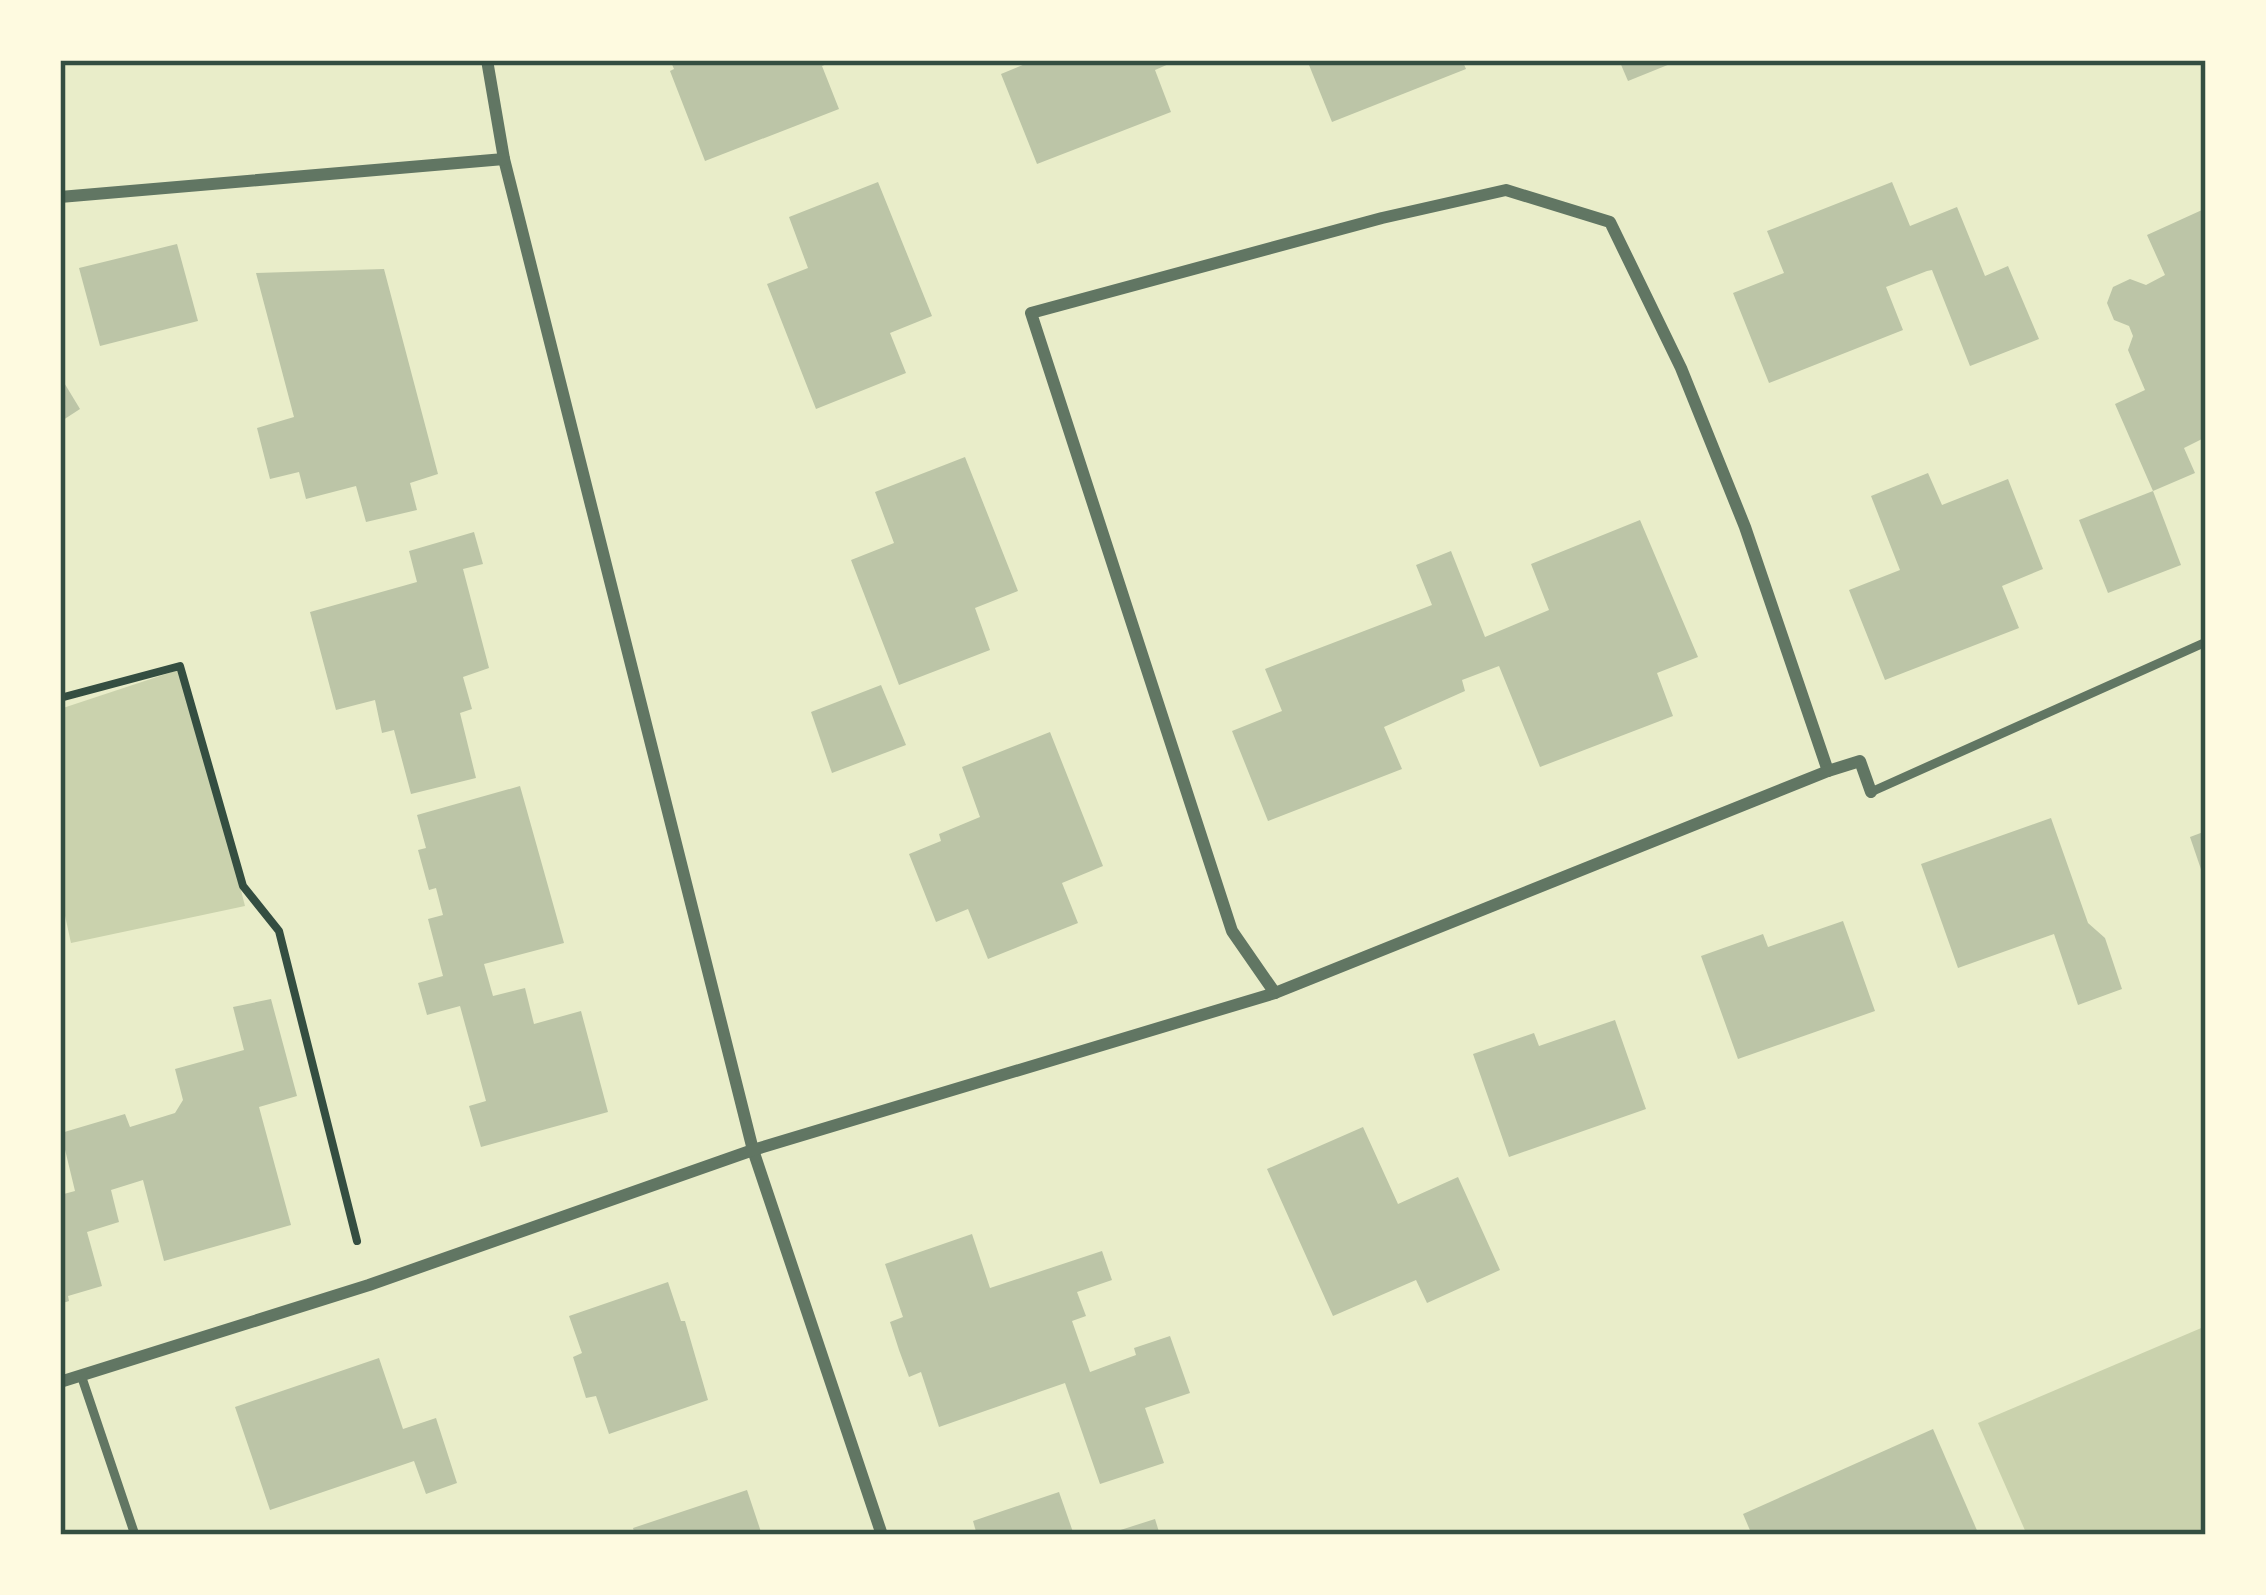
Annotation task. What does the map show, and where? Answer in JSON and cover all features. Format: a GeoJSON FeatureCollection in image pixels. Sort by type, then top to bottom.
{"type":"FeatureCollection","features":[{"type":"Feature","properties":{"kind":"street"},"geometry":{"type":"LineString","coordinates":[[487,60],[504,160],[752,1150],[883,1535]]}},
{"type":"Feature","properties":{"kind":"street"},"geometry":{"type":"LineString","coordinates":[[60,197],[504,160]]}},
{"type":"Feature","properties":{"kind":"street"},"geometry":{"type":"LineString","coordinates":[[1275,992],[1232,932],[1031,313],[1506,190],[1610,222],[1681,368],[1737,507],[1828,771]]}},
{"type":"Feature","properties":{"kind":"street"},"geometry":{"type":"LineString","coordinates":[[60,1382],[368,1285],[752,1150],[1275,992],[1828,771],[1859,761],[1870,792]]}},
{"type":"Feature","properties":{"kind":"lane"},"geometry":{"type":"LineString","coordinates":[[1870,792],[2206,642]]}},
{"type":"Feature","properties":{"kind":"lane"},"geometry":{"type":"LineString","coordinates":[[81,1375],[135,1535]]}},
{"type":"Feature","properties":{"kind":"path"},"geometry":{"type":"LineString","coordinates":[[60,698],[180,665],[243,886],[279,931],[368,1285]]}},
{"type":"Feature","properties":{"kind":"green space"},"geometry":{"type":"Polygon","coordinates":[[[184,668],[245,906],[71,943],[60,893],[60,709],[184,668]]]}},
{"type":"Feature","properties":{"kind":"green space"},"geometry":{"type":"Polygon","coordinates":[[[2206,1326],[2206,1535],[2027,1535],[1978,1423],[2206,1326]]]}},
{"type":"Feature","properties":{"kind":"building"},"geometry":{"type":"Polygon","coordinates":[[[670,60],[837,60],[822,66],[839,109],[705,161],[670,71],[674,69],[670,60]]]}},
{"type":"Feature","properties":{"kind":"building"},"geometry":{"type":"Polygon","coordinates":[[[1035,60],[1178,60],[1155,70],[1171,112],[1037,164],[1001,74],[1035,60]]]}},
{"type":"Feature","properties":{"kind":"building"},"geometry":{"type":"Polygon","coordinates":[[[1307,60],[1462,60],[1466,69],[1332,122],[1307,60]]]}},
{"type":"Feature","properties":{"kind":"building"},"geometry":{"type":"Polygon","coordinates":[[[1619,60],[1680,60],[1628,81],[1619,60]]]}},
{"type":"Feature","properties":{"kind":"building"},"geometry":{"type":"Polygon","coordinates":[[[878,182],[932,316],[890,333],[906,373],[816,409],[767,284],[808,268],[789,217],[878,182]]]}},
{"type":"Feature","properties":{"kind":"building"},"geometry":{"type":"Polygon","coordinates":[[[1892,182],[1910,226],[1957,207],[1985,276],[2008,266],[2039,339],[1970,366],[1932,270],[1886,287],[1903,330],[1769,383],[1733,293],[1784,273],[1767,231],[1892,182]]]}},
{"type":"Feature","properties":{"kind":"building"},"geometry":{"type":"Polygon","coordinates":[[[2202,210],[2206,220],[2206,437],[2184,448],[2195,473],[2153,491],[2115,404],[2145,390],[2128,350],[2133,336],[2129,326],[2114,320],[2107,303],[2113,287],[2130,279],[2146,285],[2165,275],[2147,235],[2202,210]]]}},
{"type":"Feature","properties":{"kind":"building"},"geometry":{"type":"Polygon","coordinates":[[[177,244],[198,321],[100,346],[79,268],[177,244]]]}},
{"type":"Feature","properties":{"kind":"building"},"geometry":{"type":"Polygon","coordinates":[[[384,269],[438,474],[410,483],[417,510],[366,522],[356,486],[306,499],[299,472],[270,479],[257,428],[294,417],[256,273],[384,269]]]}},
{"type":"Feature","properties":{"kind":"building"},"geometry":{"type":"Polygon","coordinates":[[[60,376],[80,409],[60,422],[60,376]]]}},
{"type":"Feature","properties":{"kind":"building"},"geometry":{"type":"Polygon","coordinates":[[[965,457],[1018,591],[975,608],[990,650],[899,685],[851,560],[894,543],[875,492],[965,457]]]}},
{"type":"Feature","properties":{"kind":"building"},"geometry":{"type":"Polygon","coordinates":[[[1928,473],[1942,505],[2008,479],[2043,569],[2002,586],[2019,628],[1885,680],[1849,590],[1900,570],[1871,496],[1928,473]]]}},
{"type":"Feature","properties":{"kind":"building"},"geometry":{"type":"Polygon","coordinates":[[[2153,491],[2181,565],[2108,593],[2079,520],[2153,491]]]}},
{"type":"Feature","properties":{"kind":"building"},"geometry":{"type":"Polygon","coordinates":[[[1640,520],[1698,657],[1657,673],[1673,716],[1540,767],[1499,666],[1462,680],[1465,691],[1384,727],[1402,769],[1268,821],[1232,731],[1282,711],[1265,669],[1432,605],[1416,565],[1451,551],[1485,637],[1549,610],[1531,564],[1640,520]]]}},
{"type":"Feature","properties":{"kind":"building"},"geometry":{"type":"Polygon","coordinates":[[[474,532],[483,564],[463,569],[489,668],[463,677],[472,709],[460,713],[476,778],[411,794],[394,730],[382,733],[375,700],[336,710],[310,612],[417,582],[409,551],[474,532]]]}},
{"type":"Feature","properties":{"kind":"building"},"geometry":{"type":"Polygon","coordinates":[[[881,685],[906,745],[832,773],[811,712],[881,685]]]}},
{"type":"Feature","properties":{"kind":"building"},"geometry":{"type":"Polygon","coordinates":[[[1050,732],[1103,866],[1062,883],[1078,923],[988,959],[968,909],[936,922],[909,854],[941,841],[939,834],[980,817],[962,767],[1050,732]]]}},
{"type":"Feature","properties":{"kind":"building"},"geometry":{"type":"Polygon","coordinates":[[[520,786],[564,943],[484,964],[493,996],[525,988],[534,1024],[581,1011],[608,1112],[481,1147],[469,1106],[486,1101],[460,1006],[427,1015],[418,983],[443,976],[428,919],[443,915],[436,888],[429,890],[418,850],[426,848],[417,815],[520,786]]]}},
{"type":"Feature","properties":{"kind":"building"},"geometry":{"type":"Polygon","coordinates":[[[2051,818],[2088,923],[2105,938],[2122,989],[2078,1005],[2054,934],[1958,968],[1921,864],[2051,818]]]}},
{"type":"Feature","properties":{"kind":"building"},"geometry":{"type":"Polygon","coordinates":[[[2206,831],[2206,880],[2205,881],[2190,837],[2206,831]]]}},
{"type":"Feature","properties":{"kind":"building"},"geometry":{"type":"Polygon","coordinates":[[[1843,921],[1875,1011],[1738,1059],[1701,956],[1763,934],[1768,947],[1843,921]]]}},
{"type":"Feature","properties":{"kind":"building"},"geometry":{"type":"Polygon","coordinates":[[[271,999],[297,1096],[259,1107],[291,1225],[164,1261],[143,1180],[111,1190],[119,1222],[87,1232],[102,1286],[68,1296],[69,1301],[60,1304],[60,1195],[75,1191],[61,1133],[125,1114],[130,1127],[175,1113],[183,1100],[175,1069],[244,1050],[233,1007],[271,999]]]}},
{"type":"Feature","properties":{"kind":"building"},"geometry":{"type":"Polygon","coordinates":[[[1615,1020],[1646,1109],[1509,1157],[1473,1054],[1534,1033],[1539,1046],[1615,1020]]]}},
{"type":"Feature","properties":{"kind":"building"},"geometry":{"type":"Polygon","coordinates":[[[1363,1127],[1398,1204],[1458,1177],[1500,1270],[1427,1303],[1416,1280],[1333,1316],[1267,1169],[1363,1127]]]}},
{"type":"Feature","properties":{"kind":"building"},"geometry":{"type":"Polygon","coordinates":[[[972,1234],[990,1288],[1102,1251],[1112,1280],[1077,1292],[1086,1316],[1072,1321],[1090,1372],[1136,1355],[1134,1348],[1170,1336],[1190,1393],[1145,1408],[1164,1463],[1100,1484],[1065,1383],[939,1427],[921,1372],[909,1377],[899,1350],[890,1322],[903,1317],[885,1264],[972,1234]]]}},
{"type":"Feature","properties":{"kind":"building"},"geometry":{"type":"Polygon","coordinates":[[[668,1282],[708,1400],[609,1434],[596,1396],[586,1398],[573,1357],[582,1353],[569,1316],[668,1282]]]}},
{"type":"Feature","properties":{"kind":"building"},"geometry":{"type":"Polygon","coordinates":[[[379,1358],[403,1429],[436,1418],[457,1483],[426,1494],[414,1461],[270,1510],[235,1407],[379,1358]]]}},
{"type":"Feature","properties":{"kind":"building"},"geometry":{"type":"Polygon","coordinates":[[[1933,1429],[1979,1535],[1752,1535],[1743,1514],[1933,1429]]]}},
{"type":"Feature","properties":{"kind":"building"},"geometry":{"type":"Polygon","coordinates":[[[747,1490],[762,1535],[635,1535],[633,1528],[747,1490]]]}},
{"type":"Feature","properties":{"kind":"building"},"geometry":{"type":"Polygon","coordinates":[[[1059,1492],[1074,1535],[977,1535],[973,1521],[1059,1492]]]}},
{"type":"Feature","properties":{"kind":"building"},"geometry":{"type":"Polygon","coordinates":[[[1155,1519],[1160,1535],[1108,1534],[1155,1519]]]}}]}
